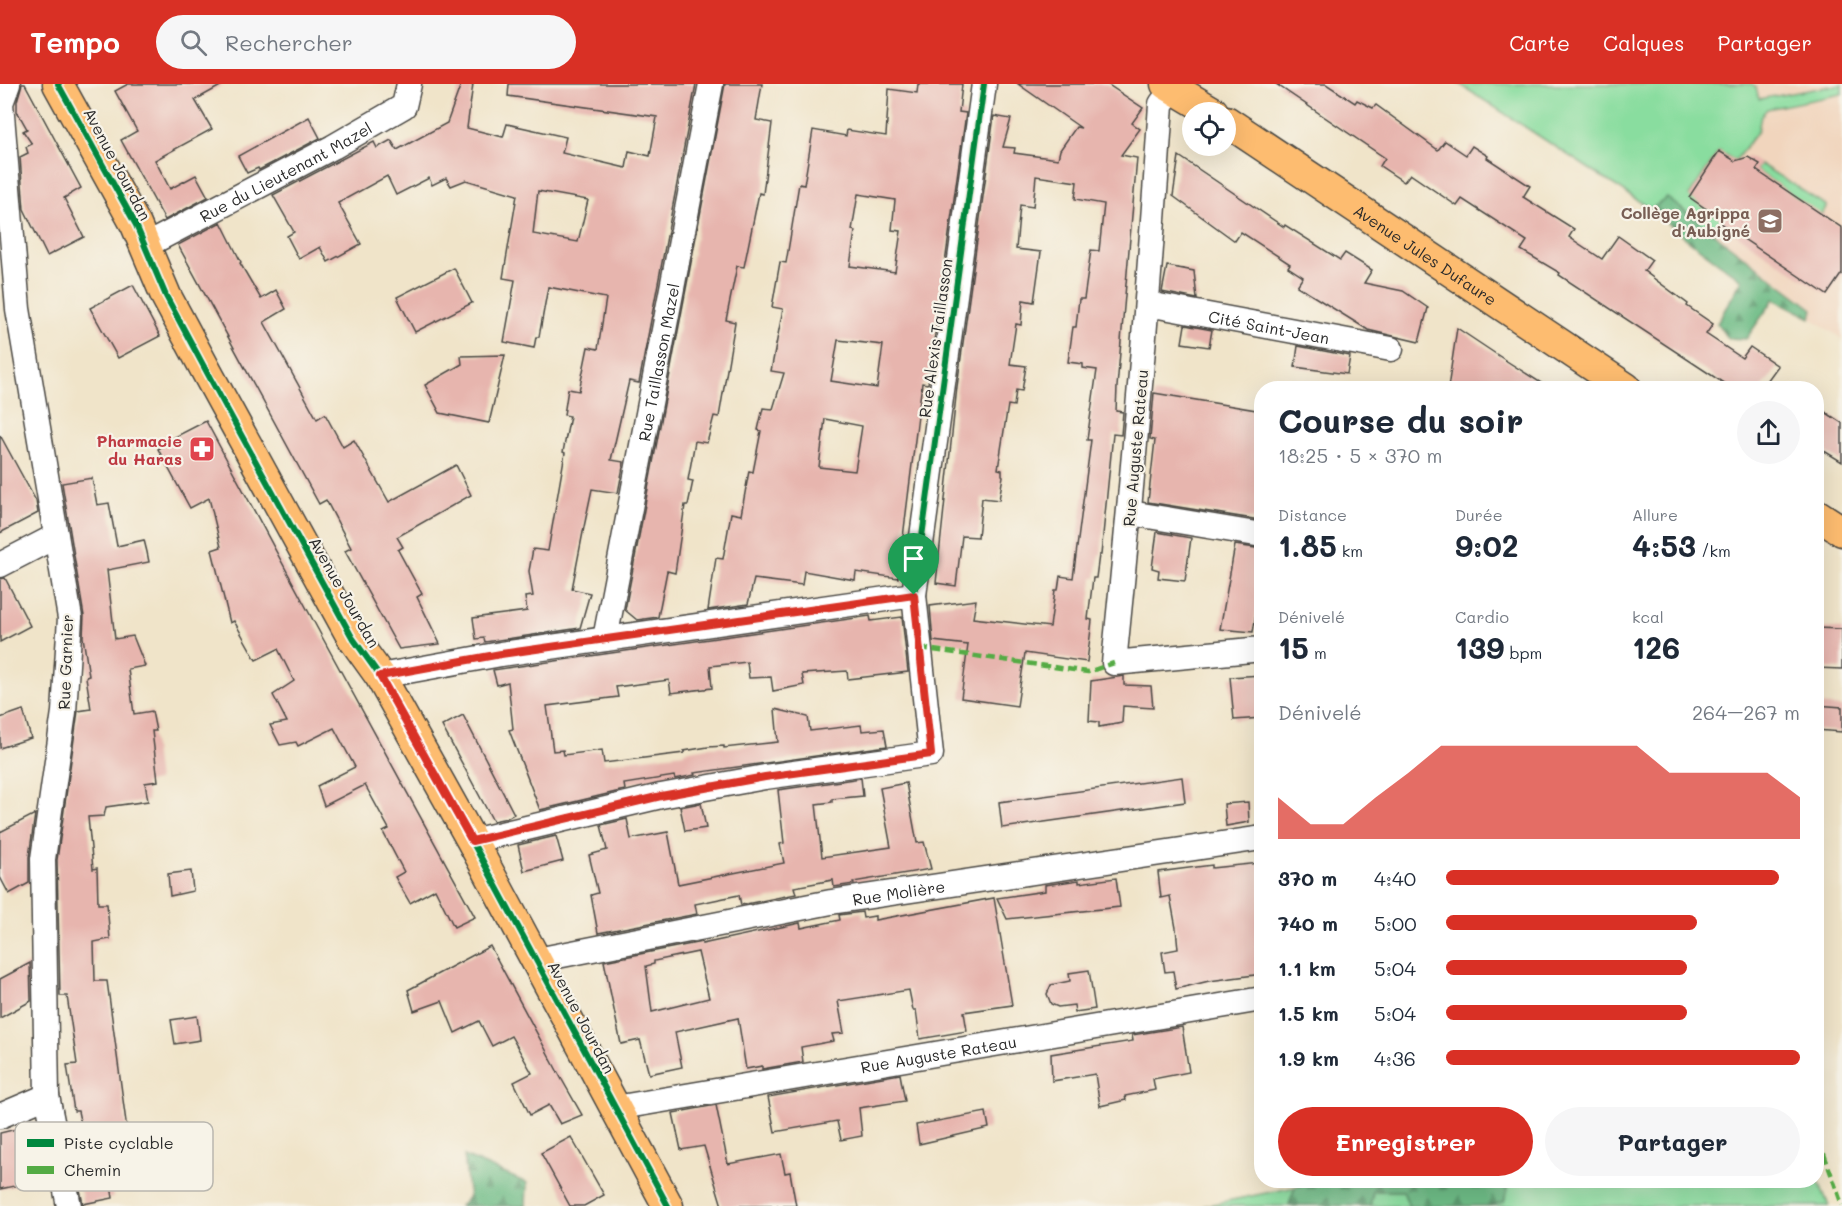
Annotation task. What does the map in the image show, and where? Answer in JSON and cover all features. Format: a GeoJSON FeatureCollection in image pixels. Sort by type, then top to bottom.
{"type":"FeatureCollection","features":[{"type":"Feature","properties":{"kind":"main road","name":"Avenue Jourdan"},"geometry":{"type":"LineString","coordinates":[[58,84],[125,205],[146,246],[166,296],[221,399],[352,637],[380,676],[472,841],[668,1206]]}},
{"type":"Feature","properties":{"kind":"main road"},"geometry":{"type":"LineString","coordinates":[[1171,86],[1197,102]]}},
{"type":"Feature","properties":{"kind":"main road","name":"Avenue Jules Dufaure"},"geometry":{"type":"LineString","coordinates":[[1236,128],[1616,381]]}},
{"type":"Feature","properties":{"kind":"main road"},"geometry":{"type":"LineString","coordinates":[[1824,519],[1842,531]]}},
{"type":"Feature","properties":{"kind":"street","name":"Rue Garnier"},"geometry":{"type":"LineString","coordinates":[[8,84],[0,103],[9,314],[56,536],[70,618],[64,712],[43,859],[47,1096],[52,1122]]}},
{"type":"Feature","properties":{"kind":"street","name":"Rue du Lieutenant Mazel"},"geometry":{"type":"LineString","coordinates":[[146,246],[333,147],[404,106],[409,84]]}},
{"type":"Feature","properties":{"kind":"street","name":"Rue Taillasson Mazel"},"geometry":{"type":"LineString","coordinates":[[605,639],[711,84]]}},
{"type":"Feature","properties":{"kind":"street","name":"Rue Alexis Taillasson"},"geometry":{"type":"LineString","coordinates":[[472,841],[661,796],[765,777],[931,754],[914,595],[984,84]]}},
{"type":"Feature","properties":{"kind":"street","name":"Rue Auguste Rateau"},"geometry":{"type":"LineString","coordinates":[[1171,86],[1161,104],[1148,304],[1114,663],[1254,650]]}},
{"type":"Feature","properties":{"kind":"street","name":"Cité Saint-Jean"},"geometry":{"type":"LineString","coordinates":[[1148,304],[1391,349]]}},
{"type":"Feature","properties":{"kind":"street"},"geometry":{"type":"LineString","coordinates":[[1130,513],[1254,534]]}},
{"type":"Feature","properties":{"kind":"street"},"geometry":{"type":"LineString","coordinates":[[0,565],[56,536]]}},
{"type":"Feature","properties":{"kind":"street"},"geometry":{"type":"LineString","coordinates":[[380,676],[501,654],[914,595]]}},
{"type":"Feature","properties":{"kind":"street","name":"Rue Molière"},"geometry":{"type":"LineString","coordinates":[[537,960],[831,902],[1254,839]]}},
{"type":"Feature","properties":{"kind":"street","name":"Rue Auguste Rateau"},"geometry":{"type":"LineString","coordinates":[[615,1108],[1254,1000]]}},
{"type":"Feature","properties":{"kind":"street"},"geometry":{"type":"LineString","coordinates":[[0,1116],[47,1096]]}},
{"type":"Feature","properties":{"kind":"street","name":"Rue Garnier"},"geometry":{"type":"LineString","coordinates":[[66,1191],[69,1206]]}},
{"type":"Feature","properties":{"kind":"shaded area","name":"Collège Agrippa d'Aubigné"},"geometry":{"type":"Polygon","coordinates":[[[1459,84],[1842,84],[1842,339],[1811,318],[1813,308],[1667,198],[1651,209],[1459,84]]]}},
{"type":"Feature","properties":{"kind":"green space"},"geometry":{"type":"Polygon","coordinates":[[[1459,84],[1752,84],[1756,87],[1759,99],[1842,84],[1842,94],[1767,109],[1761,116],[1758,131],[1735,161],[1719,151],[1689,196],[1723,218],[1713,232],[1667,198],[1651,209],[1459,84]]]}},
{"type":"Feature","properties":{"kind":"green space"},"geometry":{"type":"Polygon","coordinates":[[[1760,164],[1827,206],[1821,215],[1756,170],[1760,164]]]}},
{"type":"Feature","properties":{"kind":"green space"},"geometry":{"type":"Polygon","coordinates":[[[1667,198],[1813,309],[1811,318],[1774,299],[1746,339],[1727,338],[1717,323],[1742,280],[1651,209],[1667,198]]]}},
{"type":"Feature","properties":{"kind":"green space"},"geometry":{"type":"Polygon","coordinates":[[[464,1156],[527,1183],[526,1206],[460,1206],[469,1197],[464,1156]]]}},
{"type":"Feature","properties":{"kind":"green space"},"geometry":{"type":"Polygon","coordinates":[[[1295,1188],[1289,1205],[1298,1206],[1203,1206],[1295,1188]]]}},
{"type":"Feature","properties":{"kind":"green space"},"geometry":{"type":"Polygon","coordinates":[[[1295,1188],[1507,1188],[1504,1202],[1487,1206],[1409,1206],[1403,1191],[1373,1191],[1370,1206],[1289,1205],[1295,1188]]]}},
{"type":"Feature","properties":{"kind":"green space"},"geometry":{"type":"Polygon","coordinates":[[[1507,1188],[1822,1188],[1829,1206],[1487,1206],[1504,1202],[1507,1188]]]}},
{"type":"Feature","properties":{"kind":"green space"},"geometry":{"type":"Polygon","coordinates":[[[1373,1191],[1403,1191],[1409,1206],[1370,1206],[1373,1191]]]}},
{"type":"Feature","properties":{"kind":"building"},"geometry":{"type":"Polygon","coordinates":[[[22,84],[25,84],[81,188],[64,198],[84,237],[47,256],[24,209],[20,157],[28,153],[26,147],[32,144],[23,131],[27,129],[17,111],[17,101],[22,84]]]}},
{"type":"Feature","properties":{"kind":"building"},"geometry":{"type":"Polygon","coordinates":[[[128,84],[224,84],[195,100],[212,129],[155,160],[170,189],[196,175],[208,197],[165,220],[121,140],[137,131],[115,91],[128,84]]]}},
{"type":"Feature","properties":{"kind":"building"},"geometry":{"type":"Polygon","coordinates":[[[461,84],[473,84],[467,128],[503,137],[507,124],[566,137],[562,153],[626,168],[629,151],[650,156],[657,117],[508,96],[509,84],[696,84],[639,383],[629,381],[611,460],[624,462],[618,493],[592,489],[572,589],[590,593],[580,628],[485,642],[484,638],[476,639],[473,618],[527,611],[525,597],[533,596],[529,571],[533,549],[548,551],[570,416],[564,415],[568,389],[579,391],[588,347],[598,349],[606,298],[548,287],[539,337],[536,337],[534,348],[504,342],[515,280],[503,278],[517,195],[466,180],[451,186],[446,178],[432,185],[429,178],[396,195],[387,176],[338,203],[361,244],[328,262],[320,247],[299,259],[287,236],[294,232],[273,195],[374,142],[377,148],[391,140],[397,150],[447,123],[461,84]],[[538,191],[533,234],[578,242],[588,200],[538,191]]]}},
{"type":"Feature","properties":{"kind":"building"},"geometry":{"type":"Polygon","coordinates":[[[725,84],[762,84],[756,120],[772,123],[763,194],[759,193],[744,267],[737,266],[726,320],[735,322],[719,417],[714,416],[707,443],[695,441],[688,480],[693,481],[688,505],[685,505],[675,573],[667,571],[658,617],[637,620],[625,610],[725,84]]]}},
{"type":"Feature","properties":{"kind":"building"},"geometry":{"type":"Polygon","coordinates":[[[918,84],[962,84],[959,112],[966,113],[928,384],[922,383],[898,578],[856,572],[855,580],[804,571],[802,585],[754,579],[748,604],[708,610],[716,558],[723,559],[731,513],[741,515],[749,471],[753,472],[763,408],[773,409],[784,373],[771,371],[783,309],[772,307],[780,262],[786,263],[799,184],[804,185],[813,130],[846,136],[847,130],[886,136],[889,89],[917,93],[918,84]],[[858,194],[852,230],[855,231],[850,266],[895,272],[901,231],[892,230],[895,200],[858,194]],[[838,340],[831,381],[877,388],[883,345],[838,340]],[[825,419],[819,467],[855,471],[862,426],[825,419]]]}},
{"type":"Feature","properties":{"kind":"building"},"geometry":{"type":"Polygon","coordinates":[[[1018,84],[1107,84],[1143,108],[1132,123],[1140,129],[1121,155],[1137,158],[1117,387],[1116,411],[1123,412],[1121,435],[1113,434],[1101,555],[1099,555],[1096,578],[1093,578],[1088,619],[1092,620],[1087,662],[1025,653],[1017,706],[961,698],[968,645],[933,641],[930,606],[976,600],[973,618],[1050,627],[1055,590],[1058,590],[1060,576],[1073,578],[1091,440],[1087,440],[1097,370],[1083,368],[1083,364],[1068,362],[1073,327],[1076,327],[1079,299],[1084,299],[1091,250],[1099,251],[1104,204],[1075,199],[1077,182],[1036,176],[1033,207],[1020,205],[1016,249],[1041,252],[1034,302],[1023,300],[1021,325],[1016,324],[1010,364],[1026,366],[1022,391],[1016,390],[1014,406],[1008,405],[998,469],[1002,470],[1003,476],[999,500],[982,498],[978,537],[962,536],[956,586],[936,583],[957,387],[994,116],[1011,119],[1003,147],[1015,148],[1014,153],[1058,159],[1060,150],[1076,127],[1081,128],[1018,84]]]}},
{"type":"Feature","properties":{"kind":"building"},"geometry":{"type":"Polygon","coordinates":[[[1276,84],[1326,84],[1355,103],[1357,100],[1373,108],[1376,105],[1438,150],[1445,141],[1466,155],[1472,146],[1530,186],[1523,197],[1574,229],[1569,237],[1602,259],[1618,236],[1652,260],[1644,271],[1713,324],[1706,334],[1742,358],[1750,347],[1778,366],[1767,381],[1720,381],[1559,275],[1560,273],[1521,250],[1527,241],[1462,199],[1457,206],[1410,174],[1404,182],[1380,166],[1385,158],[1276,84]]]}},
{"type":"Feature","properties":{"kind":"building"},"geometry":{"type":"Polygon","coordinates":[[[309,117],[320,138],[259,170],[258,168],[247,173],[238,156],[309,117]]]}},
{"type":"Feature","properties":{"kind":"building"},"geometry":{"type":"Polygon","coordinates":[[[1719,151],[1735,161],[1748,157],[1760,164],[1756,170],[1842,228],[1842,273],[1827,295],[1720,223],[1722,220],[1689,197],[1719,151]]]}},
{"type":"Feature","properties":{"kind":"building"},"geometry":{"type":"Polygon","coordinates":[[[1179,156],[1284,227],[1285,225],[1340,260],[1345,253],[1372,270],[1364,283],[1403,291],[1428,308],[1419,342],[1368,330],[1297,286],[1303,277],[1288,267],[1290,264],[1241,232],[1235,241],[1173,196],[1179,156]]]}},
{"type":"Feature","properties":{"kind":"building"},"geometry":{"type":"Polygon","coordinates":[[[221,222],[240,263],[261,299],[276,290],[286,309],[264,322],[317,419],[325,414],[343,447],[354,440],[389,502],[456,465],[471,495],[397,537],[403,547],[398,550],[422,594],[417,597],[440,644],[399,649],[345,551],[351,548],[326,500],[319,504],[178,245],[221,222]]]}},
{"type":"Feature","properties":{"kind":"building"},"geometry":{"type":"Polygon","coordinates":[[[1167,266],[1194,271],[1197,299],[1162,292],[1167,266]]]}},
{"type":"Feature","properties":{"kind":"building"},"geometry":{"type":"Polygon","coordinates":[[[454,268],[472,303],[415,332],[397,297],[454,268]]]}},
{"type":"Feature","properties":{"kind":"building"},"geometry":{"type":"Polygon","coordinates":[[[133,285],[160,336],[118,358],[90,308],[133,285]]]}},
{"type":"Feature","properties":{"kind":"building"},"geometry":{"type":"Polygon","coordinates":[[[1185,325],[1212,330],[1209,347],[1182,343],[1185,325]]]}},
{"type":"Feature","properties":{"kind":"building"},"geometry":{"type":"Polygon","coordinates":[[[1457,328],[1538,381],[1449,381],[1457,328]]]}},
{"type":"Feature","properties":{"kind":"building"},"geometry":{"type":"Polygon","coordinates":[[[1298,346],[1350,356],[1347,374],[1295,367],[1298,346]]]}},
{"type":"Feature","properties":{"kind":"building"},"geometry":{"type":"Polygon","coordinates":[[[505,355],[489,423],[440,413],[425,385],[462,364],[461,356],[505,355]]]}},
{"type":"Feature","properties":{"kind":"building"},"geometry":{"type":"Polygon","coordinates":[[[1154,393],[1254,410],[1254,519],[1148,502],[1155,440],[1150,439],[1154,393]]]}},
{"type":"Feature","properties":{"kind":"building"},"geometry":{"type":"Polygon","coordinates":[[[1824,411],[1842,423],[1842,462],[1824,451],[1824,411]]]}},
{"type":"Feature","properties":{"kind":"building"},"geometry":{"type":"Polygon","coordinates":[[[206,421],[475,917],[454,927],[435,889],[410,903],[395,877],[404,872],[383,832],[389,829],[365,785],[324,806],[317,786],[355,767],[334,728],[298,746],[296,742],[280,745],[270,725],[287,722],[273,695],[294,681],[278,649],[256,660],[234,621],[230,623],[212,550],[221,547],[209,498],[190,508],[158,449],[170,442],[169,440],[206,421]]]}},
{"type":"Feature","properties":{"kind":"building"},"geometry":{"type":"Polygon","coordinates":[[[0,435],[36,501],[38,513],[0,533],[0,435]]]}},
{"type":"Feature","properties":{"kind":"building"},"geometry":{"type":"Polygon","coordinates":[[[92,478],[97,505],[109,503],[117,546],[144,540],[149,562],[107,570],[115,639],[133,636],[145,666],[128,669],[134,714],[152,711],[156,731],[152,731],[158,781],[145,783],[148,801],[106,807],[104,816],[88,817],[93,869],[97,868],[98,904],[107,904],[110,939],[94,942],[95,981],[107,981],[126,1122],[80,1122],[78,1111],[74,1111],[67,1065],[77,1064],[67,996],[60,996],[57,860],[78,711],[91,709],[86,677],[89,676],[83,637],[84,616],[62,483],[92,478]]]}},
{"type":"Feature","properties":{"kind":"building"},"geometry":{"type":"Polygon","coordinates":[[[1157,532],[1191,538],[1185,581],[1158,578],[1159,570],[1152,568],[1157,532]]]}},
{"type":"Feature","properties":{"kind":"building"},"geometry":{"type":"Polygon","coordinates":[[[1235,545],[1254,548],[1253,632],[1220,629],[1235,545]]]}},
{"type":"Feature","properties":{"kind":"building"},"geometry":{"type":"Polygon","coordinates":[[[5,578],[30,626],[0,642],[0,579],[5,578]]]}},
{"type":"Feature","properties":{"kind":"building"},"geometry":{"type":"Polygon","coordinates":[[[870,616],[871,621],[902,617],[908,672],[848,679],[847,671],[802,674],[804,685],[773,691],[771,677],[749,678],[747,662],[710,666],[712,688],[671,693],[669,680],[616,687],[618,697],[547,706],[553,751],[563,750],[564,755],[602,750],[604,763],[684,753],[684,751],[708,747],[724,746],[724,748],[778,742],[775,709],[808,717],[810,731],[861,725],[862,731],[884,729],[887,746],[694,773],[695,775],[675,779],[674,776],[624,784],[625,790],[540,810],[509,730],[513,729],[508,682],[497,685],[493,670],[870,616]]]}},
{"type":"Feature","properties":{"kind":"building"},"geometry":{"type":"Polygon","coordinates":[[[1824,628],[1842,629],[1842,669],[1824,668],[1824,628]]]}},
{"type":"Feature","properties":{"kind":"building"},"geometry":{"type":"Polygon","coordinates":[[[1124,676],[1124,685],[1151,686],[1153,708],[1123,706],[1122,723],[1099,727],[1099,722],[1089,721],[1091,681],[1124,676]]]}},
{"type":"Feature","properties":{"kind":"building"},"geometry":{"type":"Polygon","coordinates":[[[1254,676],[1254,719],[1234,720],[1230,677],[1254,676]]]}},
{"type":"Feature","properties":{"kind":"building"},"geometry":{"type":"Polygon","coordinates":[[[1824,706],[1842,707],[1842,732],[1824,731],[1824,706]]]}},
{"type":"Feature","properties":{"kind":"building"},"geometry":{"type":"Polygon","coordinates":[[[23,710],[31,738],[0,748],[0,718],[23,710]]]}},
{"type":"Feature","properties":{"kind":"building"},"geometry":{"type":"Polygon","coordinates":[[[463,715],[514,814],[507,818],[493,821],[442,726],[463,715]]]}},
{"type":"Feature","properties":{"kind":"building"},"geometry":{"type":"Polygon","coordinates":[[[1182,777],[1185,802],[1002,828],[999,802],[1182,777]]]}},
{"type":"Feature","properties":{"kind":"building"},"geometry":{"type":"Polygon","coordinates":[[[861,778],[863,796],[832,799],[832,802],[816,804],[822,857],[891,847],[880,788],[906,783],[917,843],[924,842],[931,869],[834,887],[833,880],[794,887],[796,894],[741,905],[739,895],[695,904],[697,914],[598,933],[591,895],[598,893],[589,855],[607,850],[601,825],[627,819],[631,839],[668,832],[678,884],[784,863],[780,844],[784,843],[778,790],[861,778]]]}},
{"type":"Feature","properties":{"kind":"building"},"geometry":{"type":"Polygon","coordinates":[[[1248,802],[1249,822],[1226,826],[1224,804],[1248,802]]]}},
{"type":"Feature","properties":{"kind":"building"},"geometry":{"type":"Polygon","coordinates":[[[701,803],[706,828],[685,831],[680,807],[701,803]]]}},
{"type":"Feature","properties":{"kind":"building"},"geometry":{"type":"Polygon","coordinates":[[[35,814],[29,857],[29,883],[9,894],[0,877],[0,832],[35,814]]]}},
{"type":"Feature","properties":{"kind":"building"},"geometry":{"type":"Polygon","coordinates":[[[556,836],[563,861],[524,871],[518,845],[556,836]]]}},
{"type":"Feature","properties":{"kind":"building"},"geometry":{"type":"Polygon","coordinates":[[[1254,864],[1254,975],[1209,981],[1176,989],[1173,971],[1165,972],[1162,952],[1178,949],[1176,928],[1170,896],[1161,898],[1158,872],[1212,865],[1212,868],[1254,864]]]}},
{"type":"Feature","properties":{"kind":"building"},"geometry":{"type":"Polygon","coordinates":[[[191,871],[193,891],[170,896],[168,874],[191,871]]]}},
{"type":"Feature","properties":{"kind":"building"},"geometry":{"type":"Polygon","coordinates":[[[1116,878],[1120,907],[1007,919],[997,898],[1045,891],[1045,885],[1116,878]]]}},
{"type":"Feature","properties":{"kind":"building"},"geometry":{"type":"Polygon","coordinates":[[[994,898],[1012,1005],[964,1012],[967,1031],[920,1039],[916,1010],[913,1010],[909,990],[838,1001],[844,1033],[832,1034],[834,1041],[801,1047],[803,1062],[762,1069],[762,1066],[746,1069],[738,1018],[675,1032],[682,1067],[649,1074],[640,1040],[621,1044],[604,961],[702,942],[702,944],[800,923],[801,928],[840,920],[839,915],[862,912],[863,918],[875,916],[875,920],[994,898]],[[698,952],[654,961],[654,964],[646,966],[652,1012],[709,998],[698,952]]]}},
{"type":"Feature","properties":{"kind":"building"},"geometry":{"type":"Polygon","coordinates":[[[490,946],[582,1115],[560,1124],[549,1105],[530,1115],[514,1082],[532,1073],[511,1036],[492,1046],[479,1021],[455,1033],[442,1001],[414,1011],[408,990],[490,946]]]}},
{"type":"Feature","properties":{"kind":"building"},"geometry":{"type":"Polygon","coordinates":[[[30,963],[31,1001],[0,1018],[0,979],[30,963]]]}},
{"type":"Feature","properties":{"kind":"building"},"geometry":{"type":"Polygon","coordinates":[[[1089,970],[1095,1009],[1075,1012],[1074,1005],[1058,1007],[1051,1004],[1047,994],[1051,985],[1070,981],[1069,973],[1089,970]]]}},
{"type":"Feature","properties":{"kind":"building"},"geometry":{"type":"Polygon","coordinates":[[[197,1016],[200,1040],[175,1044],[171,1020],[197,1016]]]}},
{"type":"Feature","properties":{"kind":"building"},"geometry":{"type":"Polygon","coordinates":[[[1182,1027],[1189,1072],[1153,1079],[1155,1090],[1125,1096],[1126,1100],[1100,1106],[1095,1074],[1052,1081],[1051,1054],[1133,1041],[1132,1035],[1182,1027]]]}},
{"type":"Feature","properties":{"kind":"building"},"geometry":{"type":"Polygon","coordinates":[[[900,1074],[905,1101],[859,1108],[862,1136],[841,1140],[837,1121],[775,1132],[768,1097],[900,1074]]]}},
{"type":"Feature","properties":{"kind":"building"},"geometry":{"type":"Polygon","coordinates":[[[716,1105],[728,1164],[781,1154],[785,1173],[790,1172],[796,1206],[722,1206],[704,1146],[681,1150],[673,1113],[716,1105]]]}},
{"type":"Feature","properties":{"kind":"building"},"geometry":{"type":"Polygon","coordinates":[[[986,1112],[989,1128],[919,1144],[916,1125],[986,1112]]]}},
{"type":"Feature","properties":{"kind":"building"},"geometry":{"type":"Polygon","coordinates":[[[15,1129],[15,1186],[0,1189],[0,1133],[15,1129]]]}},
{"type":"Feature","properties":{"kind":"building"},"geometry":{"type":"Polygon","coordinates":[[[571,1137],[604,1195],[584,1206],[570,1206],[541,1153],[571,1137]]]}},
{"type":"Feature","properties":{"kind":"building"},"geometry":{"type":"Polygon","coordinates":[[[80,1191],[112,1191],[113,1198],[83,1204],[80,1191]]]}},
{"type":"Feature","properties":{"kind":"marked path"},"geometry":{"type":"LineString","coordinates":[[920,648],[1088,672],[1114,663]]}},
{"type":"Feature","properties":{"kind":"marked path"},"geometry":{"type":"LineString","coordinates":[[1824,1154],[1842,1205]]}},
{"type":"Feature","properties":{"kind":"cycle path"},"geometry":{"type":"LineString","coordinates":[[58,84],[136,225],[166,296],[210,378],[352,637],[380,676],[472,841],[668,1206]]}},
{"type":"Feature","properties":{"kind":"cycle path"},"geometry":{"type":"LineString","coordinates":[[472,841],[661,796],[765,777],[931,754],[914,595],[984,84]]}},
{"type":"Feature","properties":{"kind":"place","name":"Collège Agrippa d'Aubigné"},"geometry":{"type":"Point","coordinates":[1770,221]}},
{"type":"Feature","properties":{"kind":"place","name":"Pharmacie du Haras"},"geometry":{"type":"Point","coordinates":[202,449]}},
{"type":"Feature","properties":{"kind":"route"},"geometry":{"type":"LineString","coordinates":[[914,595],[931,754],[765,777],[661,796],[472,841],[380,676],[501,654],[914,595]]}}]}
